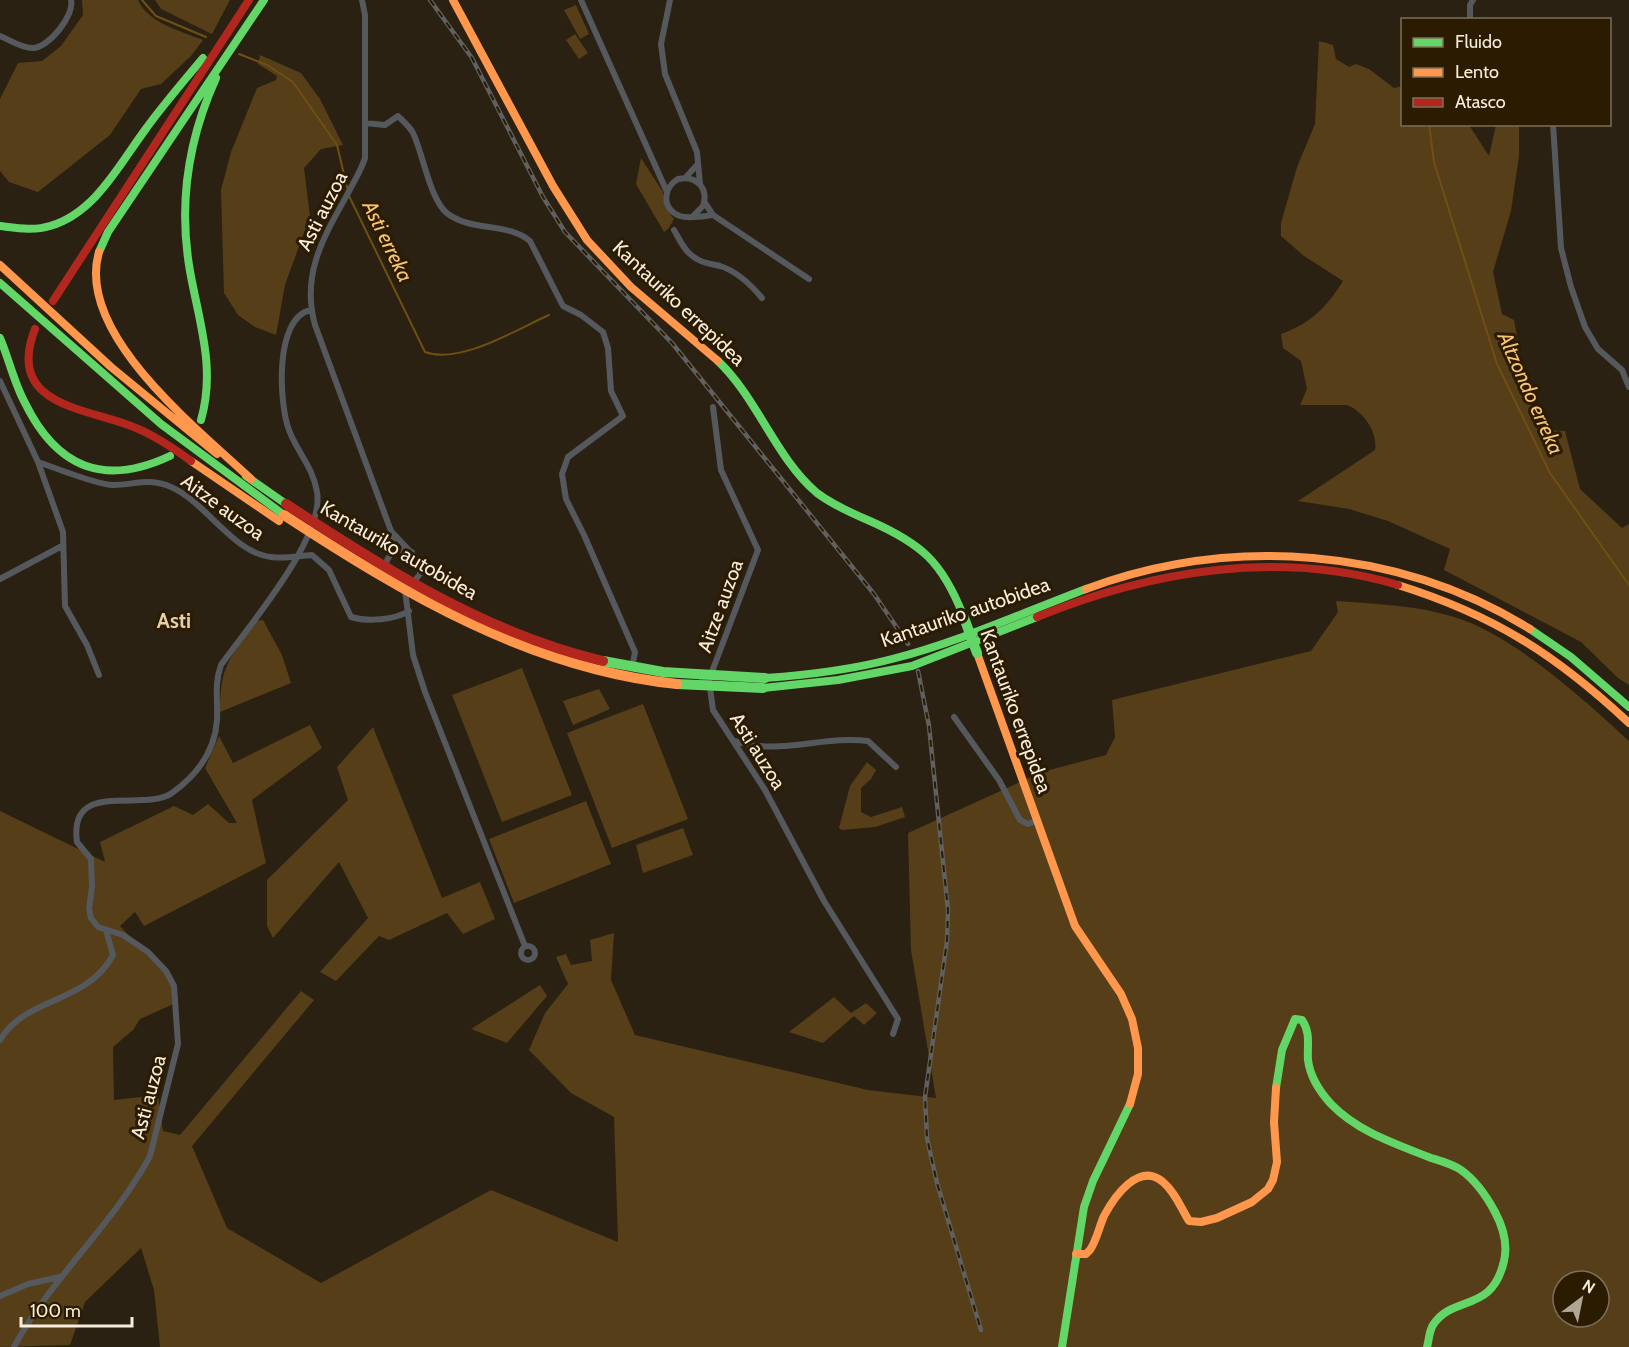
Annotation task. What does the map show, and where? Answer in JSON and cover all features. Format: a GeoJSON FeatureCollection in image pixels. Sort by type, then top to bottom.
{"type":"FeatureCollection","features":[{"type":"Feature","properties":{"kind":"main road"},"geometry":{"type":"LineString","coordinates":[[53,301],[249,0]]}},
{"type":"Feature","properties":{"kind":"main road"},"geometry":{"type":"LineString","coordinates":[[251,479],[168,398],[129,353],[102,312],[95,268],[99,246],[264,0]]}},
{"type":"Feature","properties":{"kind":"main road","name":"Kantauriko errepidea"},"geometry":{"type":"LineString","coordinates":[[453,0],[554,189],[592,247],[618,274],[723,365],[752,400],[794,466],[814,490],[859,518],[912,541],[932,557],[945,576],[963,615],[1075,926],[1089,952],[1126,1003],[1137,1043],[1136,1094],[1126,1120],[1095,1173],[1083,1213],[1062,1347]]}},
{"type":"Feature","properties":{"kind":"main road"},"geometry":{"type":"LineString","coordinates":[[0,226],[27,231],[54,226],[70,218],[93,200],[112,181],[155,117],[230,29]]}},
{"type":"Feature","properties":{"kind":"main road"},"geometry":{"type":"LineString","coordinates":[[201,420],[206,407],[210,373],[186,248],[185,189],[189,158],[199,118],[231,50]]}},
{"type":"Feature","properties":{"kind":"main road","name":"Kantauriko autobidea"},"geometry":{"type":"LineString","coordinates":[[0,265],[157,406],[286,504],[362,554],[433,594],[480,618],[562,650],[618,665],[665,673],[764,683],[909,655],[1113,579],[1153,568],[1205,559],[1282,556],[1337,561],[1392,571],[1438,584],[1478,601],[1541,636],[1575,660],[1629,707]]}},
{"type":"Feature","properties":{"kind":"main road"},"geometry":{"type":"LineString","coordinates":[[0,283],[161,424],[282,518]]}},
{"type":"Feature","properties":{"kind":"main road"},"geometry":{"type":"LineString","coordinates":[[35,329],[29,349],[30,367],[38,384],[50,397],[69,407],[128,425],[158,439],[282,518]]}},
{"type":"Feature","properties":{"kind":"main road"},"geometry":{"type":"LineString","coordinates":[[0,338],[33,418],[50,442],[66,456],[94,469],[116,472],[147,468],[170,456]]}},
{"type":"Feature","properties":{"kind":"main road","name":"Kantauriko autobidea"},"geometry":{"type":"LineString","coordinates":[[282,518],[318,544],[336,550],[466,622],[518,645],[571,664],[632,678],[683,685],[764,683],[867,676],[912,666],[1128,585],[1206,570],[1282,567],[1344,573],[1390,583],[1433,595],[1473,611],[1535,645],[1568,669],[1629,723]]}},
{"type":"Feature","properties":{"kind":"main road"},"geometry":{"type":"LineString","coordinates":[[1076,1254],[1086,1254],[1093,1247],[1112,1202],[1126,1186],[1139,1177],[1148,1175],[1161,1180],[1189,1221],[1198,1223],[1216,1219],[1253,1202],[1269,1189],[1275,1174],[1278,1156],[1274,1113],[1283,1038],[1288,1026],[1295,1019],[1302,1020],[1307,1026],[1309,1035],[1308,1059],[1311,1071],[1317,1086],[1336,1109],[1350,1120],[1378,1135],[1458,1169],[1492,1206],[1504,1230],[1507,1241],[1497,1282],[1482,1300],[1437,1320],[1432,1327],[1427,1347]]}},
{"type":"Feature","properties":{"kind":"street"},"geometry":{"type":"LineString","coordinates":[[0,36],[28,48],[41,46],[69,17],[71,0]]}},
{"type":"Feature","properties":{"kind":"street","name":"Asti auzoa"},"geometry":{"type":"LineString","coordinates":[[362,0],[365,15],[364,158],[314,258],[309,286],[311,310],[391,531],[393,542],[390,555]]}},
{"type":"Feature","properties":{"kind":"street"},"geometry":{"type":"LineString","coordinates":[[581,0],[653,165],[663,178],[667,192],[667,204],[672,211],[681,216],[713,215]]}},
{"type":"Feature","properties":{"kind":"street"},"geometry":{"type":"LineString","coordinates":[[669,0],[662,44],[665,74],[696,149],[700,184],[704,191],[705,203],[713,215],[809,279]]}},
{"type":"Feature","properties":{"kind":"street"},"geometry":{"type":"LineString","coordinates":[[1470,18],[1470,5],[1473,0]]}},
{"type":"Feature","properties":{"kind":"street"},"geometry":{"type":"LineString","coordinates":[[365,123],[385,125],[398,116],[413,132],[427,176],[446,212],[469,225],[522,234],[530,241],[563,306],[581,315],[603,332],[608,348],[611,391],[622,416],[567,457],[562,474],[566,499],[589,545],[635,652],[632,672]]}},
{"type":"Feature","properties":{"kind":"street"},"geometry":{"type":"LineString","coordinates":[[1553,126],[1561,248],[1571,287],[1585,327],[1598,349],[1622,370],[1629,387]]}},
{"type":"Feature","properties":{"kind":"street"},"geometry":{"type":"LineString","coordinates":[[663,178],[676,181],[685,178],[697,165]]}},
{"type":"Feature","properties":{"kind":"street"},"geometry":{"type":"LineString","coordinates":[[685,178],[700,184]]}},
{"type":"Feature","properties":{"kind":"street"},"geometry":{"type":"LineString","coordinates":[[667,192],[676,181]]}},
{"type":"Feature","properties":{"kind":"street"},"geometry":{"type":"LineString","coordinates":[[693,216],[705,203]]}},
{"type":"Feature","properties":{"kind":"street"},"geometry":{"type":"LineString","coordinates":[[674,230],[684,248],[691,255],[703,263],[731,272],[755,289],[762,298]]}},
{"type":"Feature","properties":{"kind":"street"},"geometry":{"type":"LineString","coordinates":[[300,556],[317,503],[317,492],[307,462],[288,428],[282,363],[285,344],[291,328],[301,313],[311,310]]}},
{"type":"Feature","properties":{"kind":"street"},"geometry":{"type":"LineString","coordinates":[[0,381],[38,462],[63,532],[64,606],[87,645],[99,675]]}},
{"type":"Feature","properties":{"kind":"street","name":"Aitze auzoa"},"geometry":{"type":"LineString","coordinates":[[709,680],[758,550],[721,471],[713,407]]}},
{"type":"Feature","properties":{"kind":"street","name":"Aitze auzoa"},"geometry":{"type":"LineString","coordinates":[[38,462],[111,485],[145,481],[173,488],[251,552],[270,557],[312,555],[329,570],[351,617],[359,620],[397,617],[409,611]]}},
{"type":"Feature","properties":{"kind":"street","name":"Asti auzoa"},"geometry":{"type":"LineString","coordinates":[[391,531],[412,552]]}},
{"type":"Feature","properties":{"kind":"street"},"geometry":{"type":"LineString","coordinates":[[0,579],[62,546]]}},
{"type":"Feature","properties":{"kind":"street"},"geometry":{"type":"LineString","coordinates":[[420,574],[412,583],[398,586],[387,578],[385,564],[390,555],[399,550],[412,552],[420,562],[424,592]]}},
{"type":"Feature","properties":{"kind":"street","name":"Asti auzoa"},"geometry":{"type":"LineString","coordinates":[[14,1347],[38,1304],[96,1233],[142,1171],[150,1156],[178,1044],[174,986],[166,971],[132,940],[98,927],[91,918],[89,909],[92,887],[91,859],[78,842],[76,834],[84,812],[104,800],[162,797],[170,794],[197,770],[210,750],[215,734],[216,684],[221,665],[300,556]]}},
{"type":"Feature","properties":{"kind":"street"},"geometry":{"type":"LineString","coordinates":[[412,583],[462,614],[522,641],[586,661],[632,672],[709,680]]}},
{"type":"Feature","properties":{"kind":"street"},"geometry":{"type":"LineString","coordinates":[[405,586],[413,655],[425,692],[525,946]]}},
{"type":"Feature","properties":{"kind":"street"},"geometry":{"type":"LineString","coordinates":[[408,600],[424,592]]}},
{"type":"Feature","properties":{"kind":"street","name":"Asti auzoa"},"geometry":{"type":"LineString","coordinates":[[709,680],[713,710],[765,790],[824,901],[898,1019],[893,1034]]}},
{"type":"Feature","properties":{"kind":"street"},"geometry":{"type":"LineString","coordinates":[[954,717],[999,780],[1020,820],[1028,824],[1036,821]]}},
{"type":"Feature","properties":{"kind":"street"},"geometry":{"type":"LineString","coordinates":[[734,740],[751,745],[768,746],[843,739],[868,741],[896,767]]}},
{"type":"Feature","properties":{"kind":"street","name":"Asti auzoa"},"geometry":{"type":"LineString","coordinates":[[0,1040],[7,1028],[24,1014],[69,996],[106,969],[113,955],[106,930]]}},
{"type":"Feature","properties":{"kind":"street"},"geometry":{"type":"LineString","coordinates":[[0,1296],[28,1284],[60,1277]]}},
{"type":"Feature","properties":{"kind":"shaded area"},"geometry":{"type":"Polygon","coordinates":[[[82,0],[138,0],[149,15],[157,20],[203,40],[191,56],[161,84],[141,89],[110,135],[38,192],[9,182],[0,171],[0,99],[18,63],[42,61],[61,46],[83,15],[82,0]]]}},
{"type":"Feature","properties":{"kind":"shaded area"},"geometry":{"type":"Polygon","coordinates":[[[155,0],[230,0],[212,34],[161,9],[155,0]]]}},
{"type":"Feature","properties":{"kind":"shaded area"},"geometry":{"type":"Polygon","coordinates":[[[576,5],[589,34],[580,39],[564,10],[576,5]]]}},
{"type":"Feature","properties":{"kind":"shaded area"},"geometry":{"type":"Polygon","coordinates":[[[575,34],[588,53],[579,59],[566,40],[575,34]]]}},
{"type":"Feature","properties":{"kind":"shaded area"},"geometry":{"type":"Polygon","coordinates":[[[1319,41],[1333,45],[1336,59],[1349,67],[1356,64],[1369,69],[1394,88],[1401,86],[1401,126],[1470,126],[1489,156],[1496,126],[1519,126],[1519,156],[1511,211],[1493,272],[1502,314],[1514,320],[1528,397],[1540,413],[1544,430],[1565,431],[1580,489],[1622,528],[1629,524],[1629,685],[1618,678],[1581,642],[1444,570],[1450,549],[1388,521],[1349,509],[1298,501],[1375,450],[1372,429],[1364,417],[1353,408],[1347,405],[1300,405],[1307,389],[1301,361],[1283,348],[1281,334],[1309,320],[1330,299],[1343,281],[1304,256],[1281,236],[1281,223],[1297,167],[1315,124],[1319,41]]]}},
{"type":"Feature","properties":{"kind":"shaded area"},"geometry":{"type":"Polygon","coordinates":[[[260,55],[301,73],[320,99],[343,145],[321,149],[304,168],[310,216],[285,285],[276,335],[255,327],[238,315],[224,293],[221,190],[231,152],[257,88],[276,80],[277,76],[258,64],[260,55]]]}},
{"type":"Feature","properties":{"kind":"shaded area"},"geometry":{"type":"Polygon","coordinates":[[[641,158],[663,192],[665,207],[674,219],[664,232],[636,184],[641,158]]]}},
{"type":"Feature","properties":{"kind":"shaded area"},"geometry":{"type":"Polygon","coordinates":[[[1336,601],[1396,606],[1440,613],[1476,626],[1523,653],[1570,688],[1629,741],[1629,1347],[160,1347],[154,1290],[141,1248],[85,1302],[70,1345],[0,1347],[0,811],[105,862],[100,842],[174,806],[193,815],[208,804],[229,823],[237,823],[205,768],[219,736],[233,763],[310,725],[322,748],[252,800],[266,863],[144,926],[135,912],[120,926],[176,985],[178,1002],[140,1019],[133,1030],[113,1047],[114,1100],[158,1095],[163,1131],[180,1135],[301,991],[314,1000],[192,1146],[227,1228],[321,1283],[491,1190],[618,1242],[614,1117],[571,1093],[529,1050],[545,1013],[568,984],[556,957],[566,954],[571,965],[592,961],[590,940],[614,933],[611,980],[635,1035],[868,1090],[936,1098],[911,950],[908,833],[1042,772],[1106,755],[1115,737],[1112,700],[1311,651],[1338,612],[1336,601]]]}},
{"type":"Feature","properties":{"kind":"shaded area"},"geometry":{"type":"Polygon","coordinates":[[[263,620],[282,655],[291,683],[220,712],[222,683],[228,663],[256,621],[263,620]]]}},
{"type":"Feature","properties":{"kind":"shaded area"},"geometry":{"type":"Polygon","coordinates":[[[522,668],[572,795],[502,822],[452,695],[522,668]]]}},
{"type":"Feature","properties":{"kind":"shaded area"},"geometry":{"type":"Polygon","coordinates":[[[599,689],[610,709],[573,725],[563,701],[599,689]]]}},
{"type":"Feature","properties":{"kind":"shaded area"},"geometry":{"type":"Polygon","coordinates":[[[643,704],[688,819],[612,848],[567,733],[643,704]]]}},
{"type":"Feature","properties":{"kind":"shaded area"},"geometry":{"type":"Polygon","coordinates":[[[373,727],[442,898],[480,882],[495,919],[463,934],[447,913],[389,940],[379,936],[336,981],[320,972],[368,918],[339,862],[273,938],[267,926],[267,880],[348,800],[337,767],[373,727]]]}},
{"type":"Feature","properties":{"kind":"shaded area"},"geometry":{"type":"Polygon","coordinates":[[[867,762],[876,770],[871,779],[861,788],[861,812],[871,817],[902,807],[905,817],[875,827],[842,830],[839,828],[850,786],[867,762]]]}},
{"type":"Feature","properties":{"kind":"shaded area"},"geometry":{"type":"Polygon","coordinates":[[[586,801],[611,864],[514,903],[489,839],[586,801]]]}},
{"type":"Feature","properties":{"kind":"shaded area"},"geometry":{"type":"Polygon","coordinates":[[[683,828],[693,855],[643,873],[636,845],[683,828]]]}},
{"type":"Feature","properties":{"kind":"shaded area"},"geometry":{"type":"Polygon","coordinates":[[[540,985],[547,996],[507,1043],[471,1029],[540,985]]]}},
{"type":"Feature","properties":{"kind":"shaded area"},"geometry":{"type":"Polygon","coordinates":[[[834,997],[851,1013],[866,1003],[877,1013],[864,1025],[854,1016],[823,1043],[789,1032],[834,997]]]}},
{"type":"Feature","properties":{"kind":"waterway","name":"Asti erreka"},"geometry":{"type":"LineString","coordinates":[[142,0],[156,16],[206,37]]}},
{"type":"Feature","properties":{"kind":"waterway","name":"Asti erreka"},"geometry":{"type":"LineString","coordinates":[[239,54],[267,65],[293,82],[337,145],[348,191]]}},
{"type":"Feature","properties":{"kind":"waterway","name":"Altzondo erreka"},"geometry":{"type":"LineString","coordinates":[[1429,126],[1434,162],[1497,364],[1550,473],[1629,585]]}},
{"type":"Feature","properties":{"kind":"waterway","name":"Asti erreka"},"geometry":{"type":"LineString","coordinates":[[349,196],[425,352],[439,355],[471,350],[549,315]]}},
{"type":"Feature","properties":{"kind":"railway"},"geometry":{"type":"LineString","coordinates":[[430,0],[472,58],[543,197],[565,232],[672,343],[874,594],[908,644]]}},
{"type":"Feature","properties":{"kind":"railway"},"geometry":{"type":"LineString","coordinates":[[918,671],[929,726],[948,910],[947,941],[925,1097],[927,1138],[937,1183],[981,1330]]}},
{"type":"Feature","properties":{"kind":"traffic: fast"},"geometry":{"type":"LineString","coordinates":[[99,252],[108,232],[264,0]]}},
{"type":"Feature","properties":{"kind":"traffic: fast"},"geometry":{"type":"LineString","coordinates":[[0,226],[25,229],[44,228],[66,220],[80,210],[105,186],[145,130],[203,58]]}},
{"type":"Feature","properties":{"kind":"traffic: fast"},"geometry":{"type":"LineString","coordinates":[[201,420],[207,382],[206,363],[187,246],[186,196],[192,148],[206,101],[216,78]]}},
{"type":"Feature","properties":{"kind":"traffic: fast"},"geometry":{"type":"LineString","coordinates":[[0,283],[161,424],[284,515]]}},
{"type":"Feature","properties":{"kind":"traffic: fast"},"geometry":{"type":"LineString","coordinates":[[0,338],[25,403],[52,443],[68,457],[85,466],[104,470],[124,470],[170,456]]}},
{"type":"Feature","properties":{"kind":"traffic: fast"},"geometry":{"type":"LineString","coordinates":[[718,361],[732,376],[802,479],[829,501],[888,529],[917,547],[938,568],[947,581],[963,615]]}},
{"type":"Feature","properties":{"kind":"traffic: fast"},"geometry":{"type":"LineString","coordinates":[[246,476],[286,504]]}},
{"type":"Feature","properties":{"kind":"traffic: fast"},"geometry":{"type":"LineString","coordinates":[[765,678],[845,669],[917,652],[966,636],[1086,589]]}},
{"type":"Feature","properties":{"kind":"traffic: fast"},"geometry":{"type":"LineString","coordinates":[[963,615],[977,653]]}},
{"type":"Feature","properties":{"kind":"traffic: fast"},"geometry":{"type":"LineString","coordinates":[[763,688],[838,680],[912,666],[1037,617]]}},
{"type":"Feature","properties":{"kind":"traffic: fast"},"geometry":{"type":"LineString","coordinates":[[1530,629],[1571,657],[1629,707]]}},
{"type":"Feature","properties":{"kind":"traffic: fast"},"geometry":{"type":"LineString","coordinates":[[603,661],[663,672],[765,678]]}},
{"type":"Feature","properties":{"kind":"traffic: fast"},"geometry":{"type":"LineString","coordinates":[[677,684],[763,688]]}},
{"type":"Feature","properties":{"kind":"traffic: fast"},"geometry":{"type":"LineString","coordinates":[[1276,1088],[1282,1050],[1295,1019],[1302,1020],[1308,1034],[1308,1060],[1313,1078],[1331,1104],[1365,1130],[1461,1170],[1476,1184],[1492,1206],[1505,1242],[1504,1261],[1498,1278],[1491,1289],[1482,1296],[1451,1309],[1441,1316],[1432,1327],[1427,1347]]}},
{"type":"Feature","properties":{"kind":"traffic: fast"},"geometry":{"type":"LineString","coordinates":[[1062,1347],[1084,1207],[1093,1181],[1130,1104]]}},
{"type":"Feature","properties":{"kind":"traffic: slow"},"geometry":{"type":"LineString","coordinates":[[453,0],[553,186],[587,240],[631,287],[718,361]]}},
{"type":"Feature","properties":{"kind":"traffic: slow"},"geometry":{"type":"LineString","coordinates":[[99,252],[96,283],[105,315],[123,347],[146,378],[173,407],[251,479]]}},
{"type":"Feature","properties":{"kind":"traffic: slow"},"geometry":{"type":"LineString","coordinates":[[0,265],[111,367],[217,454]]}},
{"type":"Feature","properties":{"kind":"traffic: slow"},"geometry":{"type":"LineString","coordinates":[[191,461],[279,521]]}},
{"type":"Feature","properties":{"kind":"traffic: slow"},"geometry":{"type":"LineString","coordinates":[[284,515],[376,573],[471,624],[520,645],[571,662],[623,676],[677,684]]}},
{"type":"Feature","properties":{"kind":"traffic: slow"},"geometry":{"type":"LineString","coordinates":[[1086,589],[1141,572],[1198,561],[1255,556],[1313,558],[1370,566],[1425,581],[1479,602],[1530,629]]}},
{"type":"Feature","properties":{"kind":"traffic: slow"},"geometry":{"type":"LineString","coordinates":[[1398,585],[1464,610],[1522,640],[1576,677],[1629,723]]}},
{"type":"Feature","properties":{"kind":"traffic: slow"},"geometry":{"type":"LineString","coordinates":[[977,653],[1075,926],[1121,994],[1132,1019],[1138,1048],[1138,1074],[1130,1104]]}},
{"type":"Feature","properties":{"kind":"traffic: slow"},"geometry":{"type":"LineString","coordinates":[[1076,1254],[1086,1254],[1090,1250],[1108,1208],[1121,1191],[1136,1179],[1145,1176],[1154,1177],[1163,1182],[1174,1195],[1189,1221],[1201,1222],[1217,1218],[1252,1202],[1268,1189],[1273,1180],[1277,1162],[1274,1122],[1276,1088]]}},
{"type":"Feature","properties":{"kind":"traffic: jam"},"geometry":{"type":"LineString","coordinates":[[53,301],[249,0]]}},
{"type":"Feature","properties":{"kind":"traffic: jam"},"geometry":{"type":"LineString","coordinates":[[35,329],[29,354],[31,374],[40,388],[54,399],[72,407],[147,433],[191,461]]}},
{"type":"Feature","properties":{"kind":"traffic: jam"},"geometry":{"type":"LineString","coordinates":[[286,504],[399,575],[478,617],[560,649],[603,661]]}},
{"type":"Feature","properties":{"kind":"traffic: jam"},"geometry":{"type":"LineString","coordinates":[[1037,617],[1124,588],[1169,577],[1215,570],[1261,567],[1307,568],[1353,574],[1398,585]]}},
{"type":"Feature","properties":{"kind":"district","name":"Asti"},"geometry":{"type":"Point","coordinates":[174,620]}}]}
